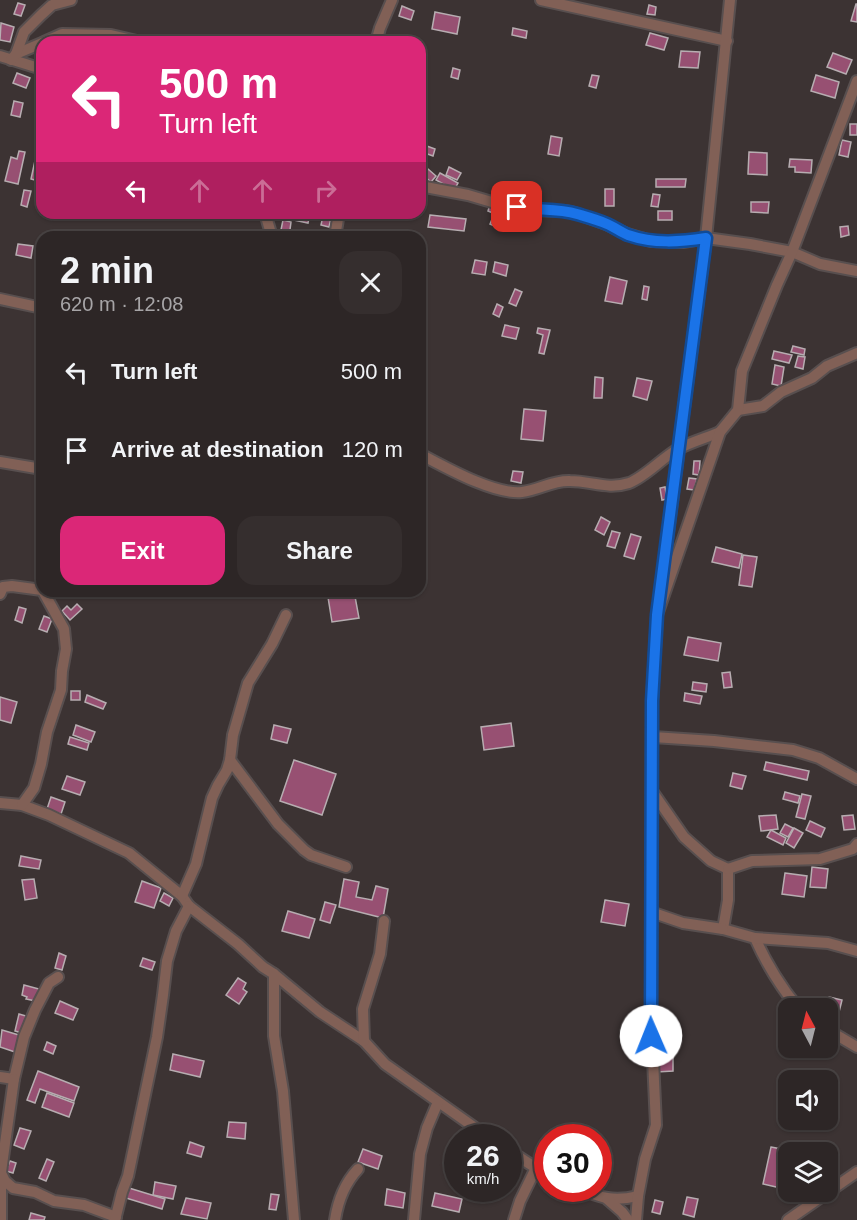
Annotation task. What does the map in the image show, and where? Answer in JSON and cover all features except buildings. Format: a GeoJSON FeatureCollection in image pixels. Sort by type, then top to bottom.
{"type":"FeatureCollection","features":[{"type":"Feature","properties":{"kind":"street"},"geometry":{"type":"LineString","coordinates":[[9,57],[24,32],[40,15],[52,5],[70,0]]}},
{"type":"Feature","properties":{"kind":"street"},"geometry":{"type":"LineString","coordinates":[[378,36],[392,0]]}},
{"type":"Feature","properties":{"kind":"street"},"geometry":{"type":"LineString","coordinates":[[541,0],[727,40]]}},
{"type":"Feature","properties":{"kind":"street"},"geometry":{"type":"LineString","coordinates":[[636,1220],[645,1159],[656,1125],[651,1015],[651,912],[652,701],[657,615],[706,238],[730,0]]}},
{"type":"Feature","properties":{"kind":"street"},"geometry":{"type":"LineString","coordinates":[[57,36],[84,34],[115,36]]}},
{"type":"Feature","properties":{"kind":"street"},"geometry":{"type":"LineString","coordinates":[[9,57],[36,45]]}},
{"type":"Feature","properties":{"kind":"street"},"geometry":{"type":"LineString","coordinates":[[9,57],[36,67]]}},
{"type":"Feature","properties":{"kind":"street"},"geometry":{"type":"LineString","coordinates":[[657,615],[720,432],[738,410],[742,370],[792,252],[857,81]]}},
{"type":"Feature","properties":{"kind":"street"},"geometry":{"type":"LineString","coordinates":[[426,187],[468,195],[502,205],[531,210],[575,213],[651,241],[683,242],[706,238],[792,252],[820,264],[857,271]]}},
{"type":"Feature","properties":{"kind":"street"},"geometry":{"type":"LineString","coordinates":[[0,299],[36,307]]}},
{"type":"Feature","properties":{"kind":"street"},"geometry":{"type":"LineString","coordinates":[[738,410],[763,406],[781,392],[812,378],[827,366],[857,353]]}},
{"type":"Feature","properties":{"kind":"street"},"geometry":{"type":"LineString","coordinates":[[426,457],[489,487],[519,492],[533,490],[549,483],[570,481],[595,485],[621,485],[632,482],[678,449],[720,432]]}},
{"type":"Feature","properties":{"kind":"street"},"geometry":{"type":"LineString","coordinates":[[0,462],[36,468]]}},
{"type":"Feature","properties":{"kind":"street"},"geometry":{"type":"LineString","coordinates":[[0,594],[3,587],[36,590]]}},
{"type":"Feature","properties":{"kind":"street"},"geometry":{"type":"LineString","coordinates":[[22,805],[34,788],[39,772],[47,732],[61,690],[66,649],[64,629],[46,597]]}},
{"type":"Feature","properties":{"kind":"street"},"geometry":{"type":"LineString","coordinates":[[182,896],[196,864],[212,798],[227,770],[235,727],[248,683],[272,644],[286,615]]}},
{"type":"Feature","properties":{"kind":"street"},"geometry":{"type":"LineString","coordinates":[[653,737],[793,750],[819,758],[857,779]]}},
{"type":"Feature","properties":{"kind":"street"},"geometry":{"type":"LineString","coordinates":[[230,760],[278,824],[304,850],[316,857],[346,867]]}},
{"type":"Feature","properties":{"kind":"street"},"geometry":{"type":"LineString","coordinates":[[652,791],[684,837],[711,861],[728,869],[752,861],[820,859],[856,848]]}},
{"type":"Feature","properties":{"kind":"street"},"geometry":{"type":"LineString","coordinates":[[0,803],[22,805],[49,814],[129,853],[263,967],[320,1012],[364,1041],[385,1064],[469,1124]]}},
{"type":"Feature","properties":{"kind":"street"},"geometry":{"type":"LineString","coordinates":[[723,929],[728,900],[728,869]]}},
{"type":"Feature","properties":{"kind":"street"},"geometry":{"type":"LineString","coordinates":[[1,1172],[4,1181],[13,1188],[35,1192],[54,1201],[84,1205],[116,1218],[128,1176],[157,1037],[166,961],[176,932],[189,906]]}},
{"type":"Feature","properties":{"kind":"street"},"geometry":{"type":"LineString","coordinates":[[651,912],[683,923],[723,929],[755,938],[828,943],[857,951]]}},
{"type":"Feature","properties":{"kind":"street"},"geometry":{"type":"LineString","coordinates":[[364,1041],[363,1009],[380,954],[384,921]]}},
{"type":"Feature","properties":{"kind":"street"},"geometry":{"type":"LineString","coordinates":[[755,938],[765,960],[791,998]]}},
{"type":"Feature","properties":{"kind":"street"},"geometry":{"type":"LineString","coordinates":[[274,974],[274,1036],[283,1091],[294,1220]]}},
{"type":"Feature","properties":{"kind":"street"},"geometry":{"type":"LineString","coordinates":[[1,1220],[1,1172],[14,1079],[24,1037],[35,1010],[50,983],[58,977]]}},
{"type":"Feature","properties":{"kind":"street"},"geometry":{"type":"LineString","coordinates":[[838,1036],[857,1047]]}},
{"type":"Feature","properties":{"kind":"street"},"geometry":{"type":"LineString","coordinates":[[0,1077],[14,1079]]}},
{"type":"Feature","properties":{"kind":"street"},"geometry":{"type":"LineString","coordinates":[[414,1220],[420,1154],[427,1128],[438,1102]]}},
{"type":"Feature","properties":{"kind":"street"},"geometry":{"type":"LineString","coordinates":[[335,1220],[338,1201],[349,1178],[357,1169]]}},
{"type":"Feature","properties":{"kind":"street"},"geometry":{"type":"LineString","coordinates":[[513,1220],[534,1172]]}},
{"type":"Feature","properties":{"kind":"street"},"geometry":{"type":"LineString","coordinates":[[788,1220],[857,1172]]}},
{"type":"Feature","properties":{"kind":"street"},"geometry":{"type":"LineString","coordinates":[[612,1199],[638,1196]]}},
{"type":"Feature","properties":{"kind":"street"},"geometry":{"type":"LineString","coordinates":[[610,1202],[628,1220]]}},
{"type":"Feature","properties":{"kind":"route"},"geometry":{"type":"LineString","coordinates":[[517,207],[575,213],[651,241],[683,242],[706,238],[657,615],[652,701],[651,1036]]}}]}
